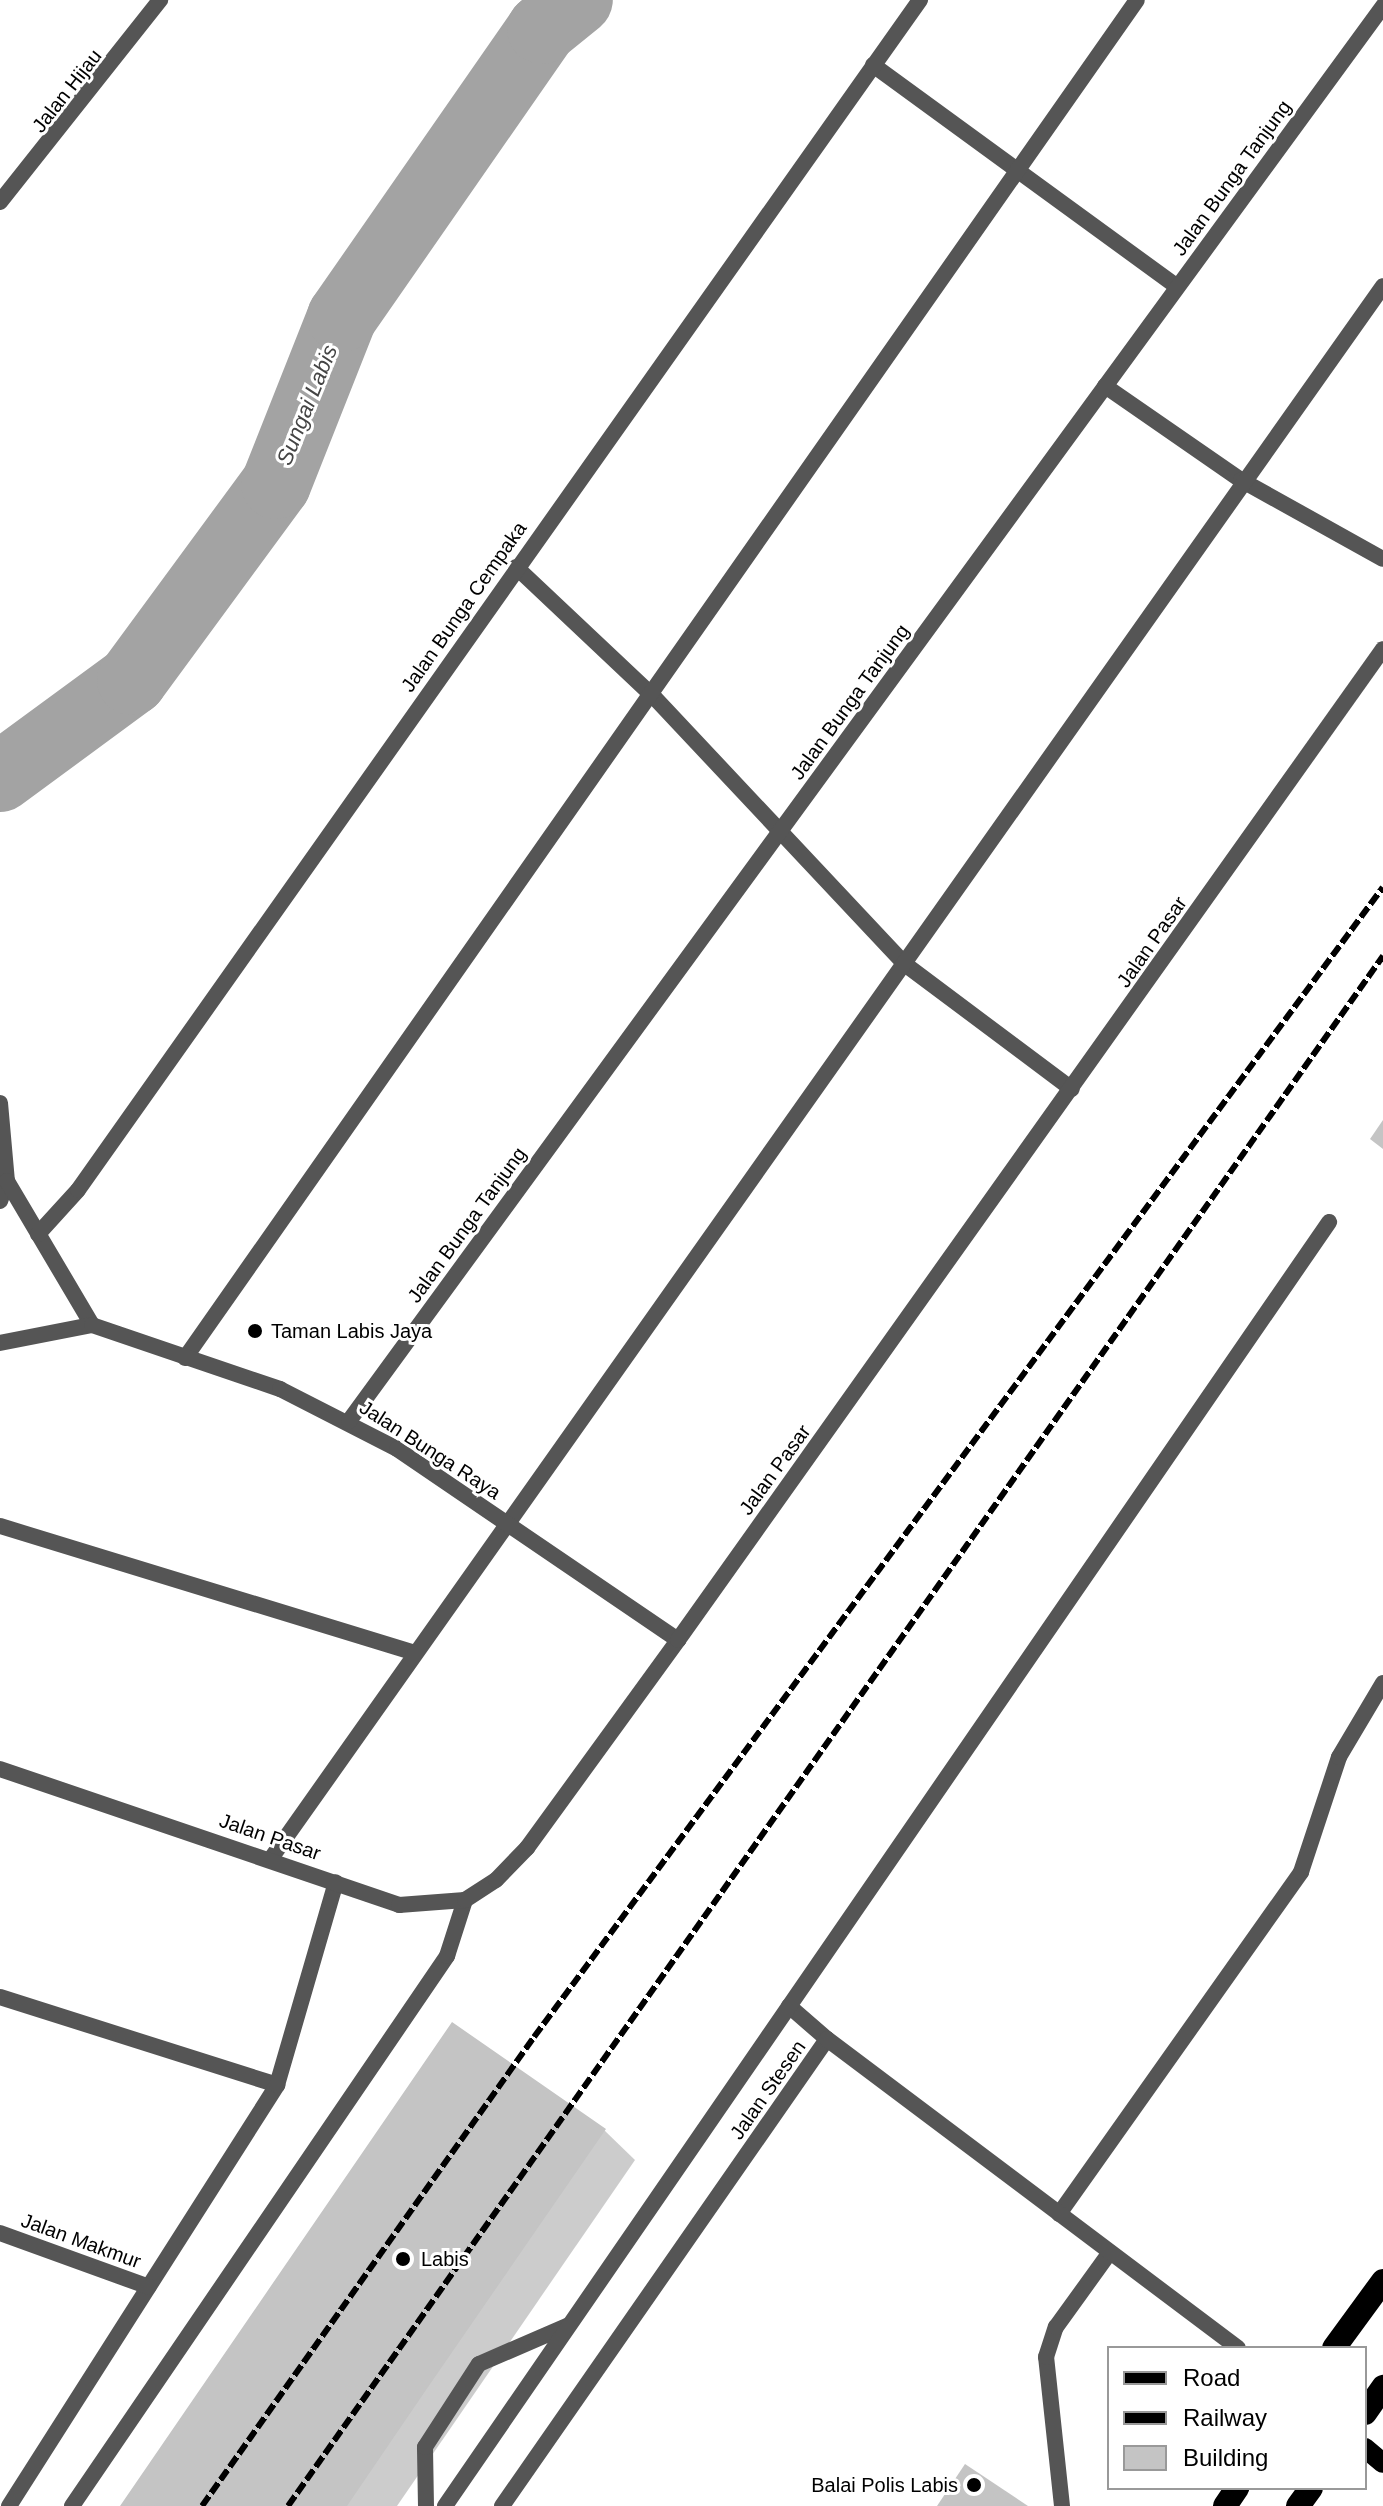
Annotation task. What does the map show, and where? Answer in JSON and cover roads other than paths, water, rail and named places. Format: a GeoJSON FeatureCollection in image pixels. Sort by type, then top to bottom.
{"type":"FeatureCollection","features":[{"type":"Feature","properties":{"kind":"highway"},"geometry":{"type":"LineString","coordinates":[[1335,2346],[1383,2281]]}},
{"type":"Feature","properties":{"kind":"highway"},"geometry":{"type":"LineString","coordinates":[[1367,2410],[1383,2387]]}},
{"type":"Feature","properties":{"kind":"main road"},"geometry":{"type":"LineString","coordinates":[[1367,2450],[1383,2463]]}},
{"type":"Feature","properties":{"kind":"street","name":"Jalan Hijau"},"geometry":{"type":"LineString","coordinates":[[0,202],[160,0]]}},
{"type":"Feature","properties":{"kind":"street","name":"Jalan Bunga Cempaka"},"geometry":{"type":"LineString","coordinates":[[38,1234],[78,1190],[920,0]]}},
{"type":"Feature","properties":{"kind":"street"},"geometry":{"type":"LineString","coordinates":[[185,1358],[654,697],[870,380],[1019,177],[1137,0]]}},
{"type":"Feature","properties":{"kind":"street","name":"Jalan Bunga Tanjung"},"geometry":{"type":"LineString","coordinates":[[349,1421],[1383,6]]}},
{"type":"Feature","properties":{"kind":"street"},"geometry":{"type":"LineString","coordinates":[[873,65],[1019,177],[1177,287]]}},
{"type":"Feature","properties":{"kind":"street"},"geometry":{"type":"LineString","coordinates":[[272,1857],[504,1522],[906,965],[1241,480],[1383,286]]}},
{"type":"Feature","properties":{"kind":"street"},"geometry":{"type":"LineString","coordinates":[[1105,386],[1241,480],[1383,559]]}},
{"type":"Feature","properties":{"kind":"street"},"geometry":{"type":"LineString","coordinates":[[516,567],[654,697],[782,828],[906,965],[1072,1089]]}},
{"type":"Feature","properties":{"kind":"street","name":"Jalan Pasar"},"geometry":{"type":"LineString","coordinates":[[0,1769],[272,1857],[399,1905],[465,1900],[527,1848],[1072,1089],[1383,649]]}},
{"type":"Feature","properties":{"kind":"street"},"geometry":{"type":"LineString","coordinates":[[0,1103],[7,1181],[0,1201]]}},
{"type":"Feature","properties":{"kind":"street"},"geometry":{"type":"LineString","coordinates":[[0,1343],[92,1325],[7,1181]]}},
{"type":"Feature","properties":{"kind":"street"},"geometry":{"type":"LineString","coordinates":[[445,2506],[1329,1222]]}},
{"type":"Feature","properties":{"kind":"street","name":"Jalan Bunga Raya"},"geometry":{"type":"LineString","coordinates":[[92,1325],[349,1421],[678,1640]]}},
{"type":"Feature","properties":{"kind":"street"},"geometry":{"type":"LineString","coordinates":[[0,1526],[413,1652]]}},
{"type":"Feature","properties":{"kind":"street"},"geometry":{"type":"LineString","coordinates":[[1059,2214],[1301,1872],[1339,1757],[1383,1683]]}},
{"type":"Feature","properties":{"kind":"street"},"geometry":{"type":"LineString","coordinates":[[9,2506],[277,2085],[336,1882]]}},
{"type":"Feature","properties":{"kind":"street"},"geometry":{"type":"LineString","coordinates":[[72,2506],[447,1956],[465,1900]]}},
{"type":"Feature","properties":{"kind":"street"},"geometry":{"type":"LineString","coordinates":[[0,1997],[277,2085]]}},
{"type":"Feature","properties":{"kind":"street"},"geometry":{"type":"LineString","coordinates":[[789,2006],[827,2039]]}},
{"type":"Feature","properties":{"kind":"street","name":"Jalan Stesen"},"geometry":{"type":"LineString","coordinates":[[502,2506],[827,2039],[1235,2346]]}},
{"type":"Feature","properties":{"kind":"street","name":"Jalan Makmur"},"geometry":{"type":"LineString","coordinates":[[0,2233],[149,2287]]}},
{"type":"Feature","properties":{"kind":"street"},"geometry":{"type":"LineString","coordinates":[[1062,2506],[1046,2357],[1056,2327],[1110,2252]]}},
{"type":"Feature","properties":{"kind":"street"},"geometry":{"type":"LineString","coordinates":[[426,2506],[425,2447],[479,2364],[569,2325]]}},
{"type":"Feature","properties":{"kind":"waterway","name":"Sungai Labis"},"geometry":{"type":"LineString","coordinates":[[0,777],[132,680],[276,484],[342,317],[542,29],[578,0]]}},
{"type":"Feature","properties":{"kind":"railway"},"geometry":{"type":"LineString","coordinates":[[202,2506],[534,2037],[1383,887]]}},
{"type":"Feature","properties":{"kind":"railway"},"geometry":{"type":"LineString","coordinates":[[288,2506],[1383,956]]}},
{"type":"Feature","properties":{"kind":"place","name":"Taman Labis Jaya"},"geometry":{"type":"Point","coordinates":[255,1331]}},
{"type":"Feature","properties":{"kind":"place","name":"Labis"},"geometry":{"type":"Point","coordinates":[403,2259]}},
{"type":"Feature","properties":{"kind":"place","name":"Balai Polis Labis"},"geometry":{"type":"Point","coordinates":[974,2485]}}]}
